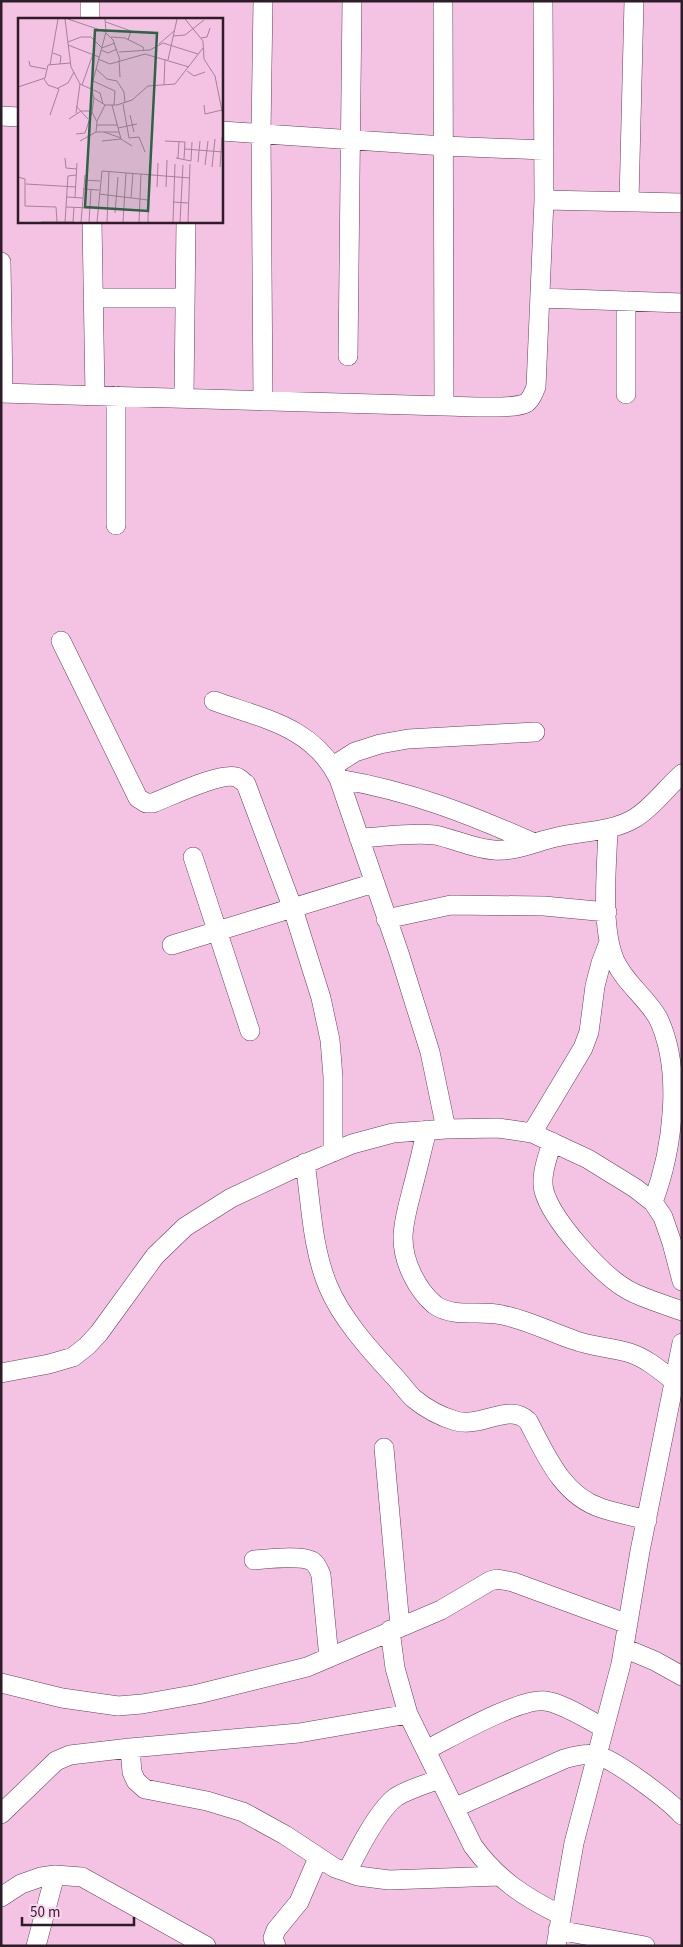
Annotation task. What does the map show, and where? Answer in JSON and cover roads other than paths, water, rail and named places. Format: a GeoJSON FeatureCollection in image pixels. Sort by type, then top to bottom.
{"type":"FeatureCollection","features":[{"type":"Feature","properties":{"kind":"street"},"geometry":{"type":"LineString","coordinates":[[90,1],[90,18]]}},
{"type":"Feature","properties":{"kind":"street"},"geometry":{"type":"LineString","coordinates":[[263,1],[261,133],[263,401]]}},
{"type":"Feature","properties":{"kind":"street"},"geometry":{"type":"LineString","coordinates":[[348,356],[352,139],[352,1]]}},
{"type":"Feature","properties":{"kind":"street"},"geometry":{"type":"LineString","coordinates":[[443,1],[444,406]]}},
{"type":"Feature","properties":{"kind":"street"},"geometry":{"type":"LineString","coordinates":[[1,262],[2,394],[95,395],[444,406],[511,406],[524,404],[531,399],[536,387],[541,298],[544,200],[543,1]]}},
{"type":"Feature","properties":{"kind":"street"},"geometry":{"type":"LineString","coordinates":[[629,201],[634,1]]}},
{"type":"Feature","properties":{"kind":"street"},"geometry":{"type":"LineString","coordinates":[[1,116],[18,117]]}},
{"type":"Feature","properties":{"kind":"street"},"geometry":{"type":"LineString","coordinates":[[222,131],[444,146],[544,150]]}},
{"type":"Feature","properties":{"kind":"street"},"geometry":{"type":"LineString","coordinates":[[544,200],[682,203]]}},
{"type":"Feature","properties":{"kind":"street"},"geometry":{"type":"LineString","coordinates":[[92,222],[95,395]]}},
{"type":"Feature","properties":{"kind":"street"},"geometry":{"type":"LineString","coordinates":[[184,398],[186,222]]}},
{"type":"Feature","properties":{"kind":"street"},"geometry":{"type":"LineString","coordinates":[[93,298],[185,298]]}},
{"type":"Feature","properties":{"kind":"street"},"geometry":{"type":"LineString","coordinates":[[541,298],[682,303]]}},
{"type":"Feature","properties":{"kind":"street"},"geometry":{"type":"LineString","coordinates":[[626,301],[626,394]]}},
{"type":"Feature","properties":{"kind":"street"},"geometry":{"type":"LineString","coordinates":[[116,396],[116,525]]}},
{"type":"Feature","properties":{"kind":"street"},"geometry":{"type":"LineString","coordinates":[[61,640],[138,798],[146,803],[153,803],[226,776],[237,777],[246,784],[292,908],[321,998],[330,1040],[333,1078],[333,1152]]}},
{"type":"Feature","properties":{"kind":"street"},"geometry":{"type":"LineString","coordinates":[[214,701],[287,727],[311,742],[336,773],[430,1052],[446,1129]]}},
{"type":"Feature","properties":{"kind":"street"},"geometry":{"type":"LineString","coordinates":[[336,773],[355,752],[380,744],[408,739],[535,732]]}},
{"type":"Feature","properties":{"kind":"street"},"geometry":{"type":"LineString","coordinates":[[336,773],[413,795],[473,815],[534,843]]}},
{"type":"Feature","properties":{"kind":"street"},"geometry":{"type":"LineString","coordinates":[[359,838],[420,834],[433,835],[495,850],[510,849],[557,837],[608,829],[624,824],[637,817],[682,774]]}},
{"type":"Feature","properties":{"kind":"street"},"geometry":{"type":"LineString","coordinates":[[608,829],[606,912],[609,942],[615,960],[624,976],[657,1016],[676,1046],[676,1090],[671,1141],[654,1202]]}},
{"type":"Feature","properties":{"kind":"street"},"geometry":{"type":"LineString","coordinates":[[193,857],[250,1031]]}},
{"type":"Feature","properties":{"kind":"street"},"geometry":{"type":"LineString","coordinates":[[172,946],[374,883]]}},
{"type":"Feature","properties":{"kind":"street"},"geometry":{"type":"LineString","coordinates":[[386,919],[451,905],[544,906],[606,912]]}},
{"type":"Feature","properties":{"kind":"street"},"geometry":{"type":"LineString","coordinates":[[532,1133],[583,1048],[589,1032],[595,986],[609,942]]}},
{"type":"Feature","properties":{"kind":"street"},"geometry":{"type":"LineString","coordinates":[[1,1373],[49,1364],[73,1357],[99,1333],[155,1256],[185,1227],[231,1198],[305,1163],[352,1144],[393,1133],[498,1128],[532,1133],[588,1158],[654,1202],[663,1217],[682,1282]]}},
{"type":"Feature","properties":{"kind":"street"},"geometry":{"type":"LineString","coordinates":[[427,1130],[406,1212],[403,1237],[404,1254],[410,1271],[431,1300],[437,1306],[452,1312],[500,1314],[522,1319],[575,1341],[629,1352],[640,1357],[674,1382]]}},
{"type":"Feature","properties":{"kind":"street"},"geometry":{"type":"LineString","coordinates":[[552,1142],[543,1177],[544,1190],[563,1224],[588,1255],[610,1277],[628,1290],[682,1311]]}},
{"type":"Feature","properties":{"kind":"street"},"geometry":{"type":"LineString","coordinates":[[305,1163],[317,1250],[328,1286],[339,1307],[376,1356],[414,1398],[439,1414],[470,1424],[511,1413],[521,1414],[528,1421],[563,1483],[580,1497],[600,1508],[647,1520]]}},
{"type":"Feature","properties":{"kind":"street"},"geometry":{"type":"LineString","coordinates":[[558,1930],[574,1843],[624,1648],[682,1343]]}},
{"type":"Feature","properties":{"kind":"street"},"geometry":{"type":"LineString","coordinates":[[384,1448],[395,1628],[395,1668],[408,1714],[473,1846],[486,1864],[534,1902],[558,1930],[645,1946]]}},
{"type":"Feature","properties":{"kind":"street"},"geometry":{"type":"LineString","coordinates":[[254,1560],[299,1559],[312,1561],[318,1567],[321,1575],[329,1658]]}},
{"type":"Feature","properties":{"kind":"street"},"geometry":{"type":"LineString","coordinates":[[1,1683],[62,1698],[118,1706],[142,1704],[198,1694],[307,1667],[441,1610],[497,1579],[513,1582],[628,1624]]}},
{"type":"Feature","properties":{"kind":"street"},"geometry":{"type":"LineString","coordinates":[[624,1648],[682,1676]]}},
{"type":"Feature","properties":{"kind":"street"},"geometry":{"type":"LineString","coordinates":[[426,1750],[513,1707],[544,1700],[554,1703],[604,1728]]}},
{"type":"Feature","properties":{"kind":"street"},"geometry":{"type":"LineString","coordinates":[[1,1814],[56,1761],[78,1753],[299,1733],[408,1714]]}},
{"type":"Feature","properties":{"kind":"street"},"geometry":{"type":"LineString","coordinates":[[130,1748],[132,1772],[136,1781],[145,1788],[207,1801],[243,1812],[285,1835],[335,1868],[358,1876],[389,1880],[499,1876]]}},
{"type":"Feature","properties":{"kind":"street"},"geometry":{"type":"LineString","coordinates":[[454,1808],[564,1759],[582,1754],[597,1755],[656,1792],[682,1815]]}},
{"type":"Feature","properties":{"kind":"street"},"geometry":{"type":"LineString","coordinates":[[347,1872],[362,1843],[381,1814],[394,1799],[440,1779]]}},
{"type":"Feature","properties":{"kind":"street"},"geometry":{"type":"LineString","coordinates":[[276,1946],[273,1938],[276,1930],[299,1902],[318,1858]]}},
{"type":"Feature","properties":{"kind":"street"},"geometry":{"type":"LineString","coordinates":[[1,1897],[21,1884],[41,1877],[55,1875],[82,1877],[206,1946]]}},
{"type":"Feature","properties":{"kind":"street"},"geometry":{"type":"LineString","coordinates":[[36,1946],[55,1875]]}}]}
